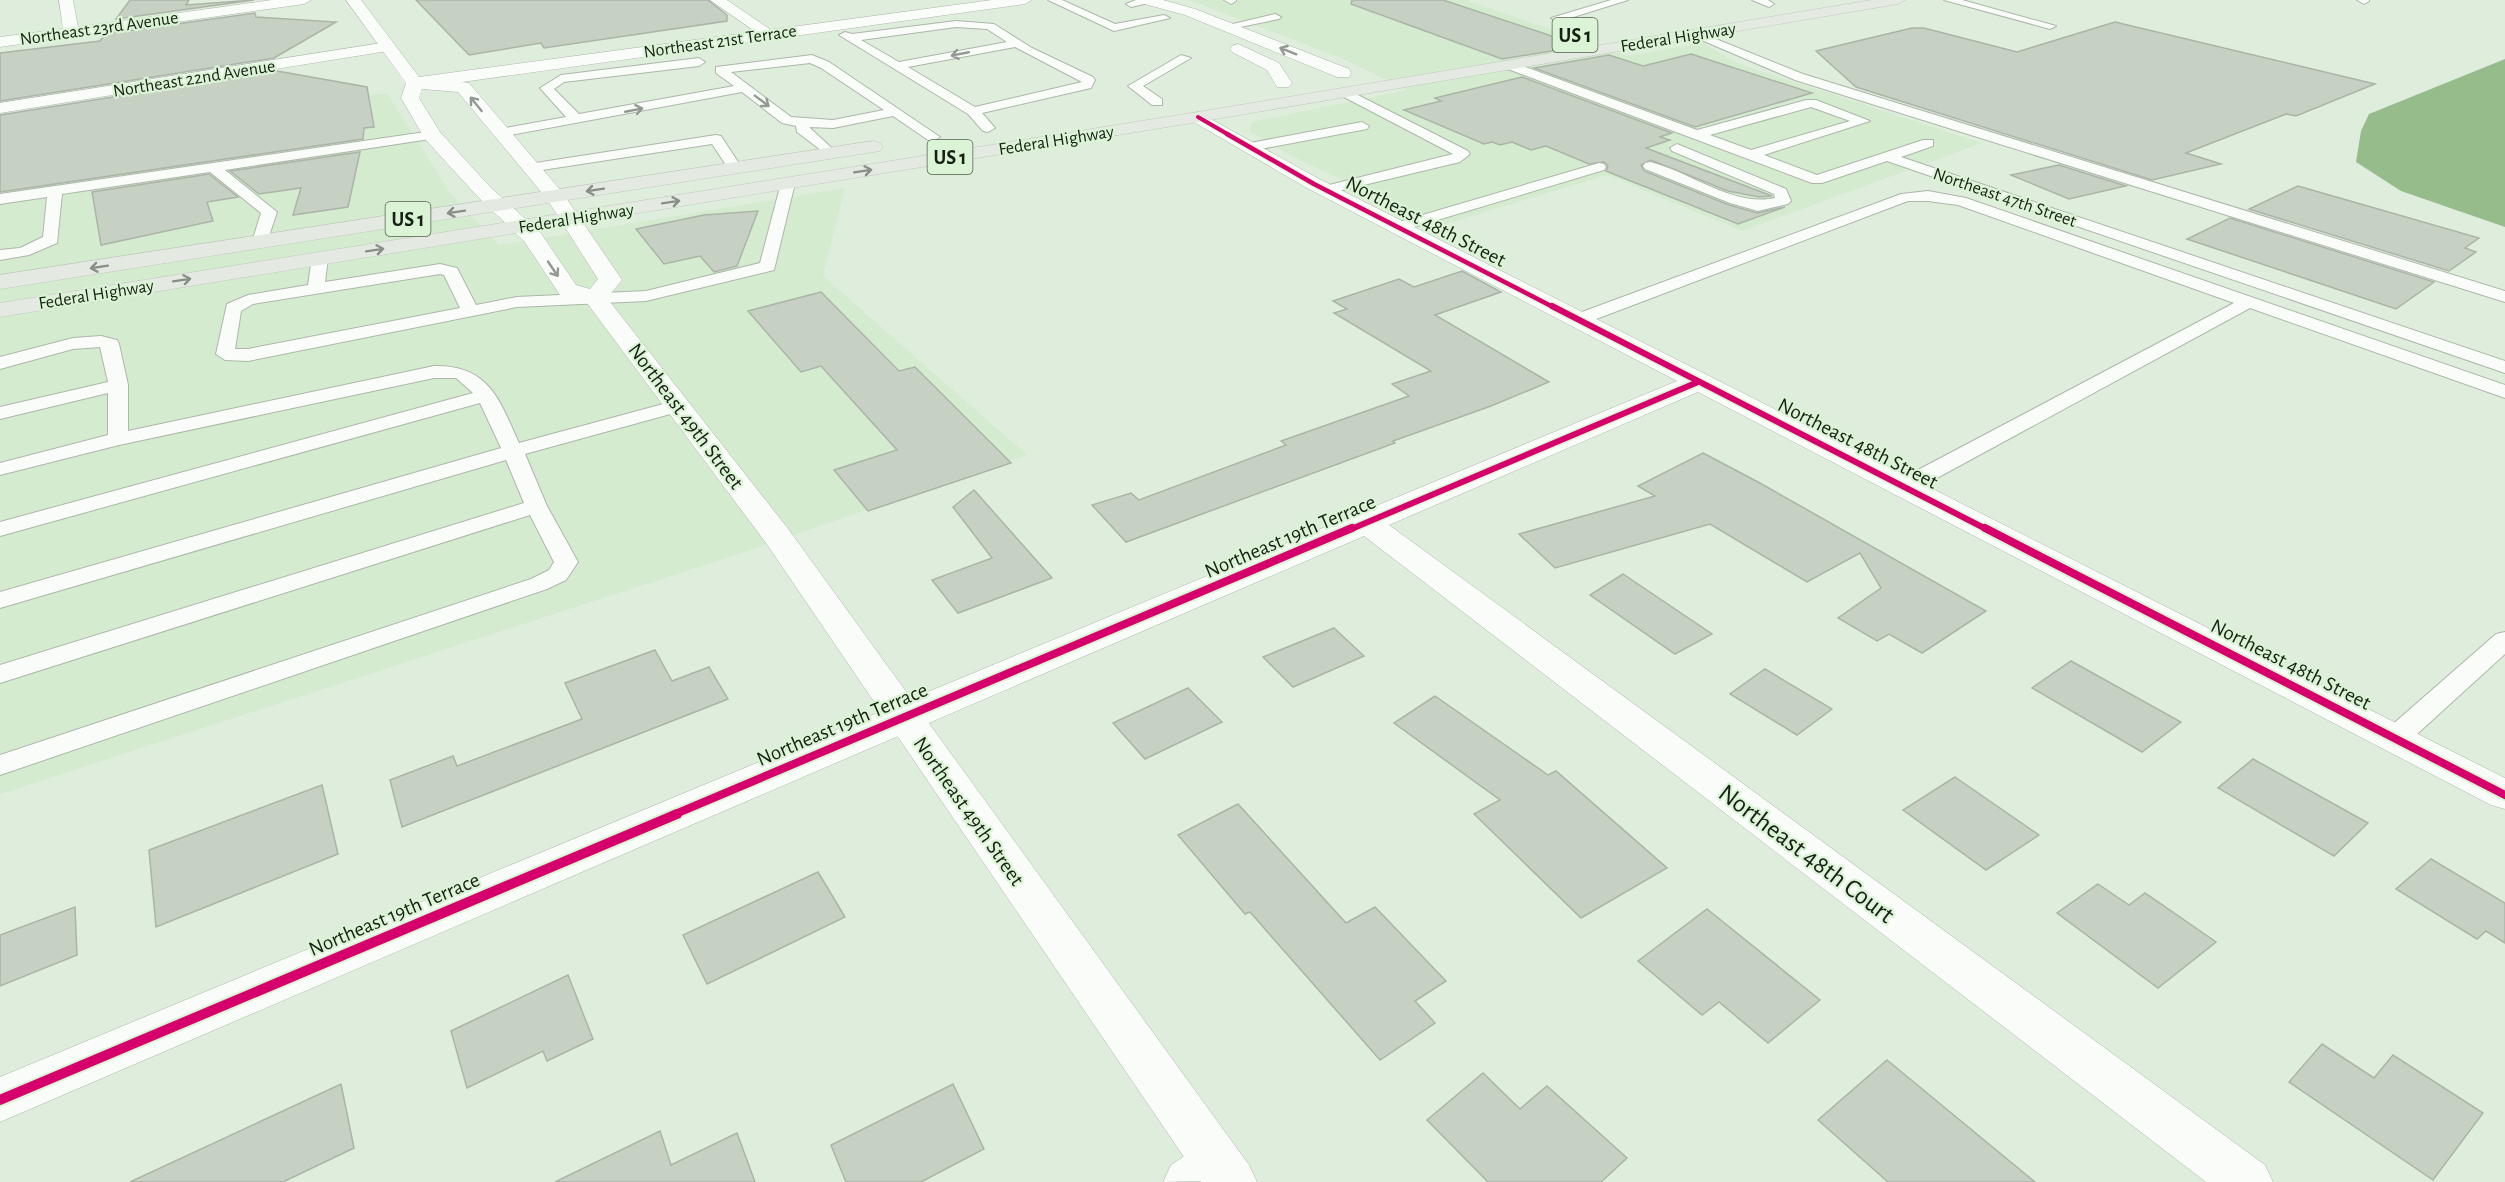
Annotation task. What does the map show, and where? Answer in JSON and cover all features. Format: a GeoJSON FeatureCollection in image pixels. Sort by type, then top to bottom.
{"type":"FeatureCollection","features":[{"type":"Feature","properties":{"kind":"main road"},"geometry":{"type":"LineString","coordinates":[[1840,10],[1870,0]]}},
{"type":"Feature","properties":{"kind":"main road","name":"Federal Highway"},"geometry":{"type":"LineString","coordinates":[[0,310],[788,183],[1189,108],[1346,93],[1898,0]]}},
{"type":"Feature","properties":{"kind":"main road","name":"Federal Highway"},"geometry":{"type":"LineString","coordinates":[[1566,37],[1594,32]]}},
{"type":"Feature","properties":{"kind":"main road"},"geometry":{"type":"LineString","coordinates":[[1259,86],[1351,72]]}},
{"type":"Feature","properties":{"kind":"main road"},"geometry":{"type":"LineString","coordinates":[[1189,108],[1201,110],[1239,92]]}},
{"type":"Feature","properties":{"kind":"main road","name":"Federal Highway"},"geometry":{"type":"LineString","coordinates":[[1134,106],[1156,102],[1189,108]]}},
{"type":"Feature","properties":{"kind":"main road","name":"Federal Highway"},"geometry":{"type":"LineString","coordinates":[[910,141],[1011,125]]}},
{"type":"Feature","properties":{"kind":"main road","name":"Federal Highway"},"geometry":{"type":"LineString","coordinates":[[0,282],[887,144]]}},
{"type":"Feature","properties":{"kind":"street"},"geometry":{"type":"LineString","coordinates":[[66,0],[71,32]]}},
{"type":"Feature","properties":{"kind":"street","name":"Northeast 23rd Avenue"},"geometry":{"type":"LineString","coordinates":[[0,42],[304,0]]}},
{"type":"Feature","properties":{"kind":"street"},"geometry":{"type":"LineString","coordinates":[[354,0],[415,83],[463,87],[528,168],[555,196],[572,218],[610,280],[595,298],[568,290],[532,237],[432,135],[410,98],[415,83]]}},
{"type":"Feature","properties":{"kind":"street"},"geometry":{"type":"LineString","coordinates":[[717,0],[769,34]]}},
{"type":"Feature","properties":{"kind":"street","name":"Northeast 21st Terrace"},"geometry":{"type":"LineString","coordinates":[[415,83],[1025,0]]}},
{"type":"Feature","properties":{"kind":"street"},"geometry":{"type":"LineString","coordinates":[[1141,1],[1164,18],[1260,58],[1273,67],[1282,83]]}},
{"type":"Feature","properties":{"kind":"street"},"geometry":{"type":"LineString","coordinates":[[1141,1],[1190,12],[1351,72]]}},
{"type":"Feature","properties":{"kind":"street","name":"Northeast 22nd Avenue"},"geometry":{"type":"LineString","coordinates":[[0,108],[388,47]]}},
{"type":"Feature","properties":{"kind":"street","name":"Northeast 48th Street"},"geometry":{"type":"LineString","coordinates":[[1189,108],[1250,147],[1326,190],[2505,795]]}},
{"type":"Feature","properties":{"kind":"street","name":"Northeast 49th Street"},"geometry":{"type":"LineString","coordinates":[[595,298],[778,537],[1212,1176]]}},
{"type":"Feature","properties":{"kind":"street","name":"Northeast 19th Terrace"},"geometry":{"type":"LineString","coordinates":[[0,1100],[1698,382]]}},
{"type":"Feature","properties":{"kind":"street","name":"Northeast 48th Court"},"geometry":{"type":"LineString","coordinates":[[1367,523],[2247,1182]]}},
{"type":"Feature","properties":{"kind":"lane"},"geometry":{"type":"LineString","coordinates":[[1053,0],[1114,28],[1164,18]]}},
{"type":"Feature","properties":{"kind":"lane"},"geometry":{"type":"LineString","coordinates":[[1594,32],[1557,18],[1623,0]]}},
{"type":"Feature","properties":{"kind":"lane"},"geometry":{"type":"LineString","coordinates":[[1949,0],[2050,26]]}},
{"type":"Feature","properties":{"kind":"lane"},"geometry":{"type":"LineString","coordinates":[[1226,27],[1275,17]]}},
{"type":"Feature","properties":{"kind":"lane"},"geometry":{"type":"LineString","coordinates":[[849,38],[976,24],[990,26],[1089,80],[1087,86],[973,111]]}},
{"type":"Feature","properties":{"kind":"lane"},"geometry":{"type":"LineString","coordinates":[[837,26],[849,38],[973,111],[988,128]]}},
{"type":"Feature","properties":{"kind":"lane"},"geometry":{"type":"LineString","coordinates":[[1696,34],[1799,77],[1985,131],[2505,297]]}},
{"type":"Feature","properties":{"kind":"lane"},"geometry":{"type":"LineString","coordinates":[[897,66],[1018,43]]}},
{"type":"Feature","properties":{"kind":"lane"},"geometry":{"type":"LineString","coordinates":[[681,46],[699,62],[720,70],[787,120],[833,124],[895,112]]}},
{"type":"Feature","properties":{"kind":"lane"},"geometry":{"type":"LineString","coordinates":[[1156,102],[1134,86],[1185,58]]}},
{"type":"Feature","properties":{"kind":"lane"},"geometry":{"type":"LineString","coordinates":[[720,70],[812,59],[856,85],[933,137]]}},
{"type":"Feature","properties":{"kind":"lane"},"geometry":{"type":"LineString","coordinates":[[576,119],[546,88],[561,79],[699,62]]}},
{"type":"Feature","properties":{"kind":"lane"},"geometry":{"type":"LineString","coordinates":[[1509,65],[1817,180],[1928,143]]}},
{"type":"Feature","properties":{"kind":"lane"},"geometry":{"type":"LineString","coordinates":[[761,78],[797,70],[826,71],[841,81],[856,85]]}},
{"type":"Feature","properties":{"kind":"lane"},"geometry":{"type":"LineString","coordinates":[[500,133],[745,88]]}},
{"type":"Feature","properties":{"kind":"lane"},"geometry":{"type":"LineString","coordinates":[[1326,190],[1455,159],[1464,154],[1346,93]]}},
{"type":"Feature","properties":{"kind":"lane"},"geometry":{"type":"LineString","coordinates":[[1696,135],[1811,103],[1863,121],[1749,155]]}},
{"type":"Feature","properties":{"kind":"lane"},"geometry":{"type":"LineString","coordinates":[[796,106],[810,117],[802,129],[830,153]]}},
{"type":"Feature","properties":{"kind":"lane"},"geometry":{"type":"LineString","coordinates":[[1250,147],[1362,126]]}},
{"type":"Feature","properties":{"kind":"lane"},"geometry":{"type":"LineString","coordinates":[[0,199],[432,135]]}},
{"type":"Feature","properties":{"kind":"lane"},"geometry":{"type":"LineString","coordinates":[[528,168],[716,139],[735,168]]}},
{"type":"Feature","properties":{"kind":"lane"},"geometry":{"type":"LineString","coordinates":[[1659,153],[1711,141]]}},
{"type":"Feature","properties":{"kind":"lane"},"geometry":{"type":"LineString","coordinates":[[1650,166],[1735,200],[1758,206],[1783,201],[1781,192],[1677,148]]}},
{"type":"Feature","properties":{"kind":"lane","name":"Northeast 47th Street"},"geometry":{"type":"LineString","coordinates":[[1886,156],[2505,367]]}},
{"type":"Feature","properties":{"kind":"lane"},"geometry":{"type":"LineString","coordinates":[[1398,227],[1599,166]]}},
{"type":"Feature","properties":{"kind":"lane"},"geometry":{"type":"LineString","coordinates":[[214,168],[269,212],[260,242]]}},
{"type":"Feature","properties":{"kind":"lane"},"geometry":{"type":"LineString","coordinates":[[470,311],[451,272],[440,269],[391,281],[248,300],[233,308],[225,354],[248,355],[517,302],[646,297],[768,266],[788,183]]}},
{"type":"Feature","properties":{"kind":"lane"},"geometry":{"type":"LineString","coordinates":[[0,255],[23,252],[51,240],[55,191]]}},
{"type":"Feature","properties":{"kind":"lane"},"geometry":{"type":"LineString","coordinates":[[1577,320],[1906,197],[1929,196],[1961,201],[2505,392]]}},
{"type":"Feature","properties":{"kind":"lane"},"geometry":{"type":"LineString","coordinates":[[304,294],[320,258]]}},
{"type":"Feature","properties":{"kind":"lane"},"geometry":{"type":"LineString","coordinates":[[1905,486],[2248,302]]}},
{"type":"Feature","properties":{"kind":"lane"},"geometry":{"type":"LineString","coordinates":[[388,329],[389,308]]}},
{"type":"Feature","properties":{"kind":"lane"},"geometry":{"type":"LineString","coordinates":[[288,347],[291,325]]}},
{"type":"Feature","properties":{"kind":"lane"},"geometry":{"type":"LineString","coordinates":[[0,363],[88,341],[104,340],[110,344],[118,385],[118,439]]}},
{"type":"Feature","properties":{"kind":"lane"},"geometry":{"type":"LineString","coordinates":[[0,469],[118,439],[434,372],[456,372],[467,376],[485,396],[513,451],[536,506],[566,562],[558,575],[539,584],[0,765]]}},
{"type":"Feature","properties":{"kind":"lane"},"geometry":{"type":"LineString","coordinates":[[0,413],[118,385]]}},
{"type":"Feature","properties":{"kind":"lane"},"geometry":{"type":"LineString","coordinates":[[0,529],[485,396]]}},
{"type":"Feature","properties":{"kind":"lane"},"geometry":{"type":"LineString","coordinates":[[0,600],[513,451],[678,406]]}},
{"type":"Feature","properties":{"kind":"lane"},"geometry":{"type":"LineString","coordinates":[[0,674],[536,506]]}},
{"type":"Feature","properties":{"kind":"lane"},"geometry":{"type":"LineString","coordinates":[[2395,738],[2505,640]]}},
{"type":"Feature","properties":{"kind":"shaded area"},"geometry":{"type":"Polygon","coordinates":[[[1189,0],[1466,0],[1627,56],[1703,43],[1739,64],[1982,143],[1742,231],[1607,175],[1439,226],[1290,155],[1250,131],[1252,122],[1407,90],[1339,57],[1189,0]]]}},
{"type":"Feature","properties":{"kind":"shaded area"},"geometry":{"type":"Polygon","coordinates":[[[2505,59],[2505,227],[2401,191],[2356,162],[2361,131],[2369,114],[2505,59]]]}},
{"type":"Feature","properties":{"kind":"shaded area"},"geometry":{"type":"Polygon","coordinates":[[[387,93],[450,193],[499,245],[845,188],[823,276],[1027,455],[723,559],[0,794],[0,162],[259,108],[387,93]]]}},
{"type":"Feature","properties":{"kind":"building"},"geometry":{"type":"Polygon","coordinates":[[[130,0],[189,0],[186,5],[254,0],[116,19],[130,0]]]}},
{"type":"Feature","properties":{"kind":"building"},"geometry":{"type":"Polygon","coordinates":[[[416,0],[708,0],[727,15],[727,21],[544,48],[541,43],[469,55],[416,0]]]}},
{"type":"Feature","properties":{"kind":"building"},"geometry":{"type":"Polygon","coordinates":[[[1352,0],[1443,0],[1582,46],[1502,59],[1351,4],[1352,0]]]}},
{"type":"Feature","properties":{"kind":"building"},"geometry":{"type":"Polygon","coordinates":[[[255,13],[256,17],[336,22],[274,58],[0,101],[0,53],[100,41],[105,34],[255,13]]]}},
{"type":"Feature","properties":{"kind":"building"},"geometry":{"type":"Polygon","coordinates":[[[2115,22],[2375,84],[2296,116],[2286,114],[2186,153],[2221,164],[2152,180],[1856,87],[1816,51],[1912,28],[1924,28],[2017,52],[2115,22]]]}},
{"type":"Feature","properties":{"kind":"building"},"geometry":{"type":"Polygon","coordinates":[[[1691,54],[1812,93],[1695,127],[1534,68],[1609,55],[1643,66],[1691,54]]]}},
{"type":"Feature","properties":{"kind":"building"},"geometry":{"type":"Polygon","coordinates":[[[277,71],[367,87],[374,127],[364,128],[363,139],[0,192],[0,115],[277,71]]]}},
{"type":"Feature","properties":{"kind":"building"},"geometry":{"type":"Polygon","coordinates":[[[1522,77],[1672,133],[1660,137],[1670,140],[1646,148],[1772,196],[1759,197],[1728,191],[1651,160],[1641,165],[1644,171],[1729,205],[1757,213],[1785,207],[1738,224],[1606,171],[1608,166],[1604,162],[1589,164],[1546,146],[1531,150],[1512,142],[1500,145],[1492,142],[1484,144],[1404,110],[1441,101],[1435,98],[1522,77]]]}},
{"type":"Feature","properties":{"kind":"building"},"geometry":{"type":"Polygon","coordinates":[[[360,152],[348,207],[293,215],[301,188],[259,194],[230,171],[360,152]]]}},
{"type":"Feature","properties":{"kind":"building"},"geometry":{"type":"Polygon","coordinates":[[[2059,165],[2126,186],[2069,199],[2011,175],[2059,165]]]}},
{"type":"Feature","properties":{"kind":"building"},"geometry":{"type":"Polygon","coordinates":[[[209,174],[238,197],[207,202],[213,221],[101,245],[92,192],[209,174]]]}},
{"type":"Feature","properties":{"kind":"building"},"geometry":{"type":"Polygon","coordinates":[[[2298,186],[2479,238],[2465,248],[2476,252],[2449,271],[2249,209],[2298,186]]]}},
{"type":"Feature","properties":{"kind":"building"},"geometry":{"type":"Polygon","coordinates":[[[758,211],[737,266],[714,272],[700,256],[664,264],[636,229],[704,215],[758,211]]]}},
{"type":"Feature","properties":{"kind":"building"},"geometry":{"type":"Polygon","coordinates":[[[2230,218],[2434,282],[2396,309],[2187,239],[2230,218]]]}},
{"type":"Feature","properties":{"kind":"building"},"geometry":{"type":"Polygon","coordinates":[[[1462,271],[1501,292],[1435,315],[1549,382],[1491,406],[1393,441],[1395,443],[1126,542],[1092,505],[1131,493],[1139,500],[1286,445],[1281,441],[1409,396],[1392,384],[1431,371],[1334,313],[1347,309],[1333,301],[1399,279],[1414,287],[1462,271]]]}},
{"type":"Feature","properties":{"kind":"building"},"geometry":{"type":"Polygon","coordinates":[[[821,292],[899,371],[915,367],[1011,463],[868,511],[834,470],[897,450],[821,366],[801,372],[748,311],[821,292]]]}},
{"type":"Feature","properties":{"kind":"building"},"geometry":{"type":"Polygon","coordinates":[[[1703,453],[1986,611],[1922,653],[1889,634],[1877,641],[1838,618],[1881,588],[1860,553],[1807,582],[1710,524],[1555,568],[1519,534],[1655,496],[1638,486],[1703,453]]]}},
{"type":"Feature","properties":{"kind":"building"},"geometry":{"type":"Polygon","coordinates":[[[974,490],[1052,578],[958,613],[932,580],[992,558],[953,507],[974,490]]]}},
{"type":"Feature","properties":{"kind":"building"},"geometry":{"type":"Polygon","coordinates":[[[1623,574],[1712,634],[1675,654],[1590,595],[1623,574]]]}},
{"type":"Feature","properties":{"kind":"building"},"geometry":{"type":"Polygon","coordinates":[[[1334,628],[1364,656],[1293,687],[1263,657],[1334,628]]]}},
{"type":"Feature","properties":{"kind":"building"},"geometry":{"type":"Polygon","coordinates":[[[655,650],[672,681],[709,667],[728,699],[402,827],[390,780],[453,756],[457,766],[582,719],[565,683],[655,650]]]}},
{"type":"Feature","properties":{"kind":"building"},"geometry":{"type":"Polygon","coordinates":[[[2071,661],[2181,722],[2142,752],[2032,688],[2071,661]]]}},
{"type":"Feature","properties":{"kind":"building"},"geometry":{"type":"Polygon","coordinates":[[[1765,669],[1832,709],[1797,735],[1730,694],[1765,669]]]}},
{"type":"Feature","properties":{"kind":"building"},"geometry":{"type":"Polygon","coordinates":[[[1188,688],[1222,722],[1145,759],[1113,723],[1188,688]]]}},
{"type":"Feature","properties":{"kind":"building"},"geometry":{"type":"Polygon","coordinates":[[[1435,696],[1548,775],[1556,771],[1667,868],[1581,918],[1474,814],[1500,800],[1394,723],[1435,696]]]}},
{"type":"Feature","properties":{"kind":"building"},"geometry":{"type":"Polygon","coordinates":[[[2253,759],[2368,823],[2334,856],[2218,788],[2253,759]]]}},
{"type":"Feature","properties":{"kind":"building"},"geometry":{"type":"Polygon","coordinates":[[[1955,777],[2039,835],[1986,870],[1903,810],[1955,777]]]}},
{"type":"Feature","properties":{"kind":"building"},"geometry":{"type":"Polygon","coordinates":[[[322,785],[338,854],[156,927],[149,850],[322,785]]]}},
{"type":"Feature","properties":{"kind":"building"},"geometry":{"type":"Polygon","coordinates":[[[1238,804],[1346,923],[1375,907],[1446,981],[1415,1001],[1435,1023],[1380,1060],[1250,912],[1245,914],[1178,835],[1238,804]]]}},
{"type":"Feature","properties":{"kind":"building"},"geometry":{"type":"Polygon","coordinates":[[[2431,859],[2505,903],[2505,943],[2486,931],[2477,939],[2396,889],[2431,859]]]}},
{"type":"Feature","properties":{"kind":"building"},"geometry":{"type":"Polygon","coordinates":[[[818,872],[845,917],[707,984],[683,935],[818,872]]]}},
{"type":"Feature","properties":{"kind":"building"},"geometry":{"type":"Polygon","coordinates":[[[2098,884],[2129,905],[2145,893],[2216,942],[2158,988],[2057,913],[2098,884]]]}},
{"type":"Feature","properties":{"kind":"building"},"geometry":{"type":"Polygon","coordinates":[[[75,907],[77,955],[0,986],[0,935],[75,907]]]}},
{"type":"Feature","properties":{"kind":"building"},"geometry":{"type":"Polygon","coordinates":[[[1707,909],[1820,1000],[1768,1043],[1719,1002],[1702,1015],[1638,961],[1707,909]]]}},
{"type":"Feature","properties":{"kind":"building"},"geometry":{"type":"Polygon","coordinates":[[[568,975],[593,1039],[547,1061],[543,1051],[467,1088],[451,1031],[568,975]]]}},
{"type":"Feature","properties":{"kind":"building"},"geometry":{"type":"Polygon","coordinates":[[[2322,1044],[2374,1078],[2393,1055],[2483,1113],[2433,1180],[2289,1082],[2322,1044]]]}},
{"type":"Feature","properties":{"kind":"building"},"geometry":{"type":"Polygon","coordinates":[[[1887,1060],[2035,1182],[1888,1182],[1818,1120],[1887,1060]]]}},
{"type":"Feature","properties":{"kind":"building"},"geometry":{"type":"Polygon","coordinates":[[[1483,1073],[1520,1109],[1547,1086],[1627,1158],[1601,1182],[1488,1182],[1427,1120],[1483,1073]]]}},
{"type":"Feature","properties":{"kind":"building"},"geometry":{"type":"Polygon","coordinates":[[[341,1084],[354,1148],[283,1182],[130,1182],[341,1084]]]}},
{"type":"Feature","properties":{"kind":"building"},"geometry":{"type":"Polygon","coordinates":[[[953,1084],[984,1149],[921,1182],[846,1182],[831,1145],[953,1084]]]}},
{"type":"Feature","properties":{"kind":"building"},"geometry":{"type":"Polygon","coordinates":[[[660,1131],[671,1165],[737,1133],[755,1182],[555,1182],[660,1131]]]}},
{"type":"Feature","properties":{"kind":"cycle path"},"geometry":{"type":"LineString","coordinates":[[1198,117],[1314,184],[2505,795]]}},
{"type":"Feature","properties":{"kind":"cycle path"},"geometry":{"type":"LineString","coordinates":[[0,1100],[1698,382]]}}]}
